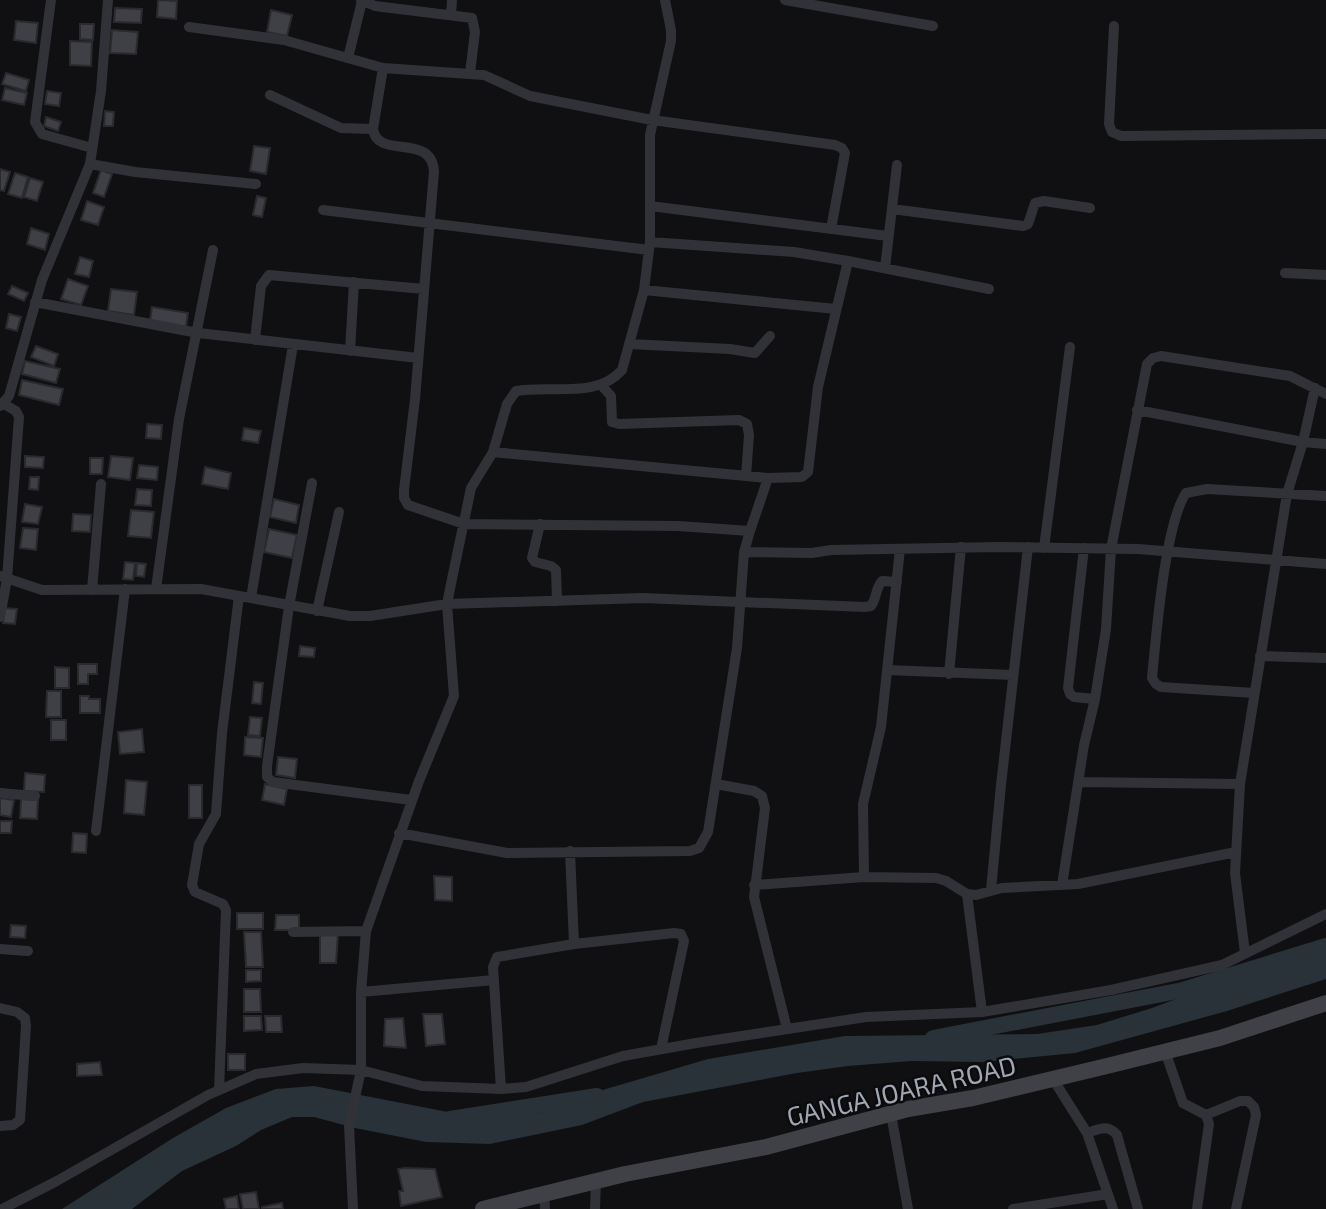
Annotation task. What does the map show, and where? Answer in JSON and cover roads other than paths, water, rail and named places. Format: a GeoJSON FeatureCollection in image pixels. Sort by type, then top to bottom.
{"type":"FeatureCollection","features":[{"type":"Feature","properties":{"kind":"main road","name":"GANGA JOARA ROAD"},"geometry":{"type":"LineString","coordinates":[[483,1209],[544,1201],[596,1181],[765,1147],[891,1114],[1053,1079],[1220,1038],[1326,1003]]}},
{"type":"Feature","properties":{"kind":"street"},"geometry":{"type":"LineString","coordinates":[[51,0],[35,122],[42,134],[92,148]]}},
{"type":"Feature","properties":{"kind":"street"},"geometry":{"type":"LineString","coordinates":[[0,617],[19,417],[16,411],[2,405],[9,396],[47,267],[90,164],[101,91],[108,0]]}},
{"type":"Feature","properties":{"kind":"street"},"geometry":{"type":"LineString","coordinates":[[451,15],[452,0]]}},
{"type":"Feature","properties":{"kind":"street"},"geometry":{"type":"LineString","coordinates":[[353,1209],[349,1125],[360,1075],[361,992],[366,931],[411,800],[454,696],[447,604],[471,488],[493,452],[507,404],[516,391],[601,386],[614,379],[622,370],[644,290],[650,246],[652,120],[671,41],[665,0]]}},
{"type":"Feature","properties":{"kind":"street"},"geometry":{"type":"LineString","coordinates":[[785,0],[933,26]]}},
{"type":"Feature","properties":{"kind":"street"},"geometry":{"type":"LineString","coordinates":[[348,58],[361,1],[375,6],[472,18],[475,24],[471,73]]}},
{"type":"Feature","properties":{"kind":"street"},"geometry":{"type":"LineString","coordinates":[[1114,26],[1109,124],[1112,132],[1121,136],[1326,134]]}},
{"type":"Feature","properties":{"kind":"street"},"geometry":{"type":"LineString","coordinates":[[189,27],[284,40],[383,68],[471,73],[497,80],[530,96],[652,120],[842,148],[845,153],[831,229]]}},
{"type":"Feature","properties":{"kind":"street"},"geometry":{"type":"LineString","coordinates":[[383,68],[374,137],[378,141],[421,150],[429,156],[434,171],[404,498],[408,505],[416,510],[464,524],[695,526],[750,531]]}},
{"type":"Feature","properties":{"kind":"street"},"geometry":{"type":"LineString","coordinates":[[270,95],[341,128],[373,129]]}},
{"type":"Feature","properties":{"kind":"street"},"geometry":{"type":"LineString","coordinates":[[90,164],[135,172],[256,184]]}},
{"type":"Feature","properties":{"kind":"street"},"geometry":{"type":"LineString","coordinates":[[884,268],[897,165]]}},
{"type":"Feature","properties":{"kind":"street"},"geometry":{"type":"LineString","coordinates":[[892,209],[1023,226],[1028,224],[1035,203],[1044,201],[1090,208]]}},
{"type":"Feature","properties":{"kind":"street"},"geometry":{"type":"LineString","coordinates":[[650,206],[888,236]]}},
{"type":"Feature","properties":{"kind":"street"},"geometry":{"type":"LineString","coordinates":[[323,210],[650,246],[794,252],[989,289]]}},
{"type":"Feature","properties":{"kind":"street"},"geometry":{"type":"LineString","coordinates":[[156,589],[179,419],[213,250]]}},
{"type":"Feature","properties":{"kind":"street"},"geometry":{"type":"LineString","coordinates":[[493,452],[768,478],[802,477],[808,472],[818,387],[848,261]]}},
{"type":"Feature","properties":{"kind":"street"},"geometry":{"type":"LineString","coordinates":[[1284,273],[1326,275]]}},
{"type":"Feature","properties":{"kind":"street"},"geometry":{"type":"LineString","coordinates":[[255,340],[261,286],[269,275],[424,289]]}},
{"type":"Feature","properties":{"kind":"street"},"geometry":{"type":"LineString","coordinates":[[350,351],[354,282]]}},
{"type":"Feature","properties":{"kind":"street"},"geometry":{"type":"LineString","coordinates":[[644,290],[836,309]]}},
{"type":"Feature","properties":{"kind":"street"},"geometry":{"type":"LineString","coordinates":[[35,302],[198,333],[418,358]]}},
{"type":"Feature","properties":{"kind":"street"},"geometry":{"type":"LineString","coordinates":[[629,344],[730,349],[755,353],[771,336]]}},
{"type":"Feature","properties":{"kind":"street"},"geometry":{"type":"LineString","coordinates":[[219,1090],[226,910],[223,904],[195,892],[192,885],[199,844],[216,814],[222,733],[293,345]]}},
{"type":"Feature","properties":{"kind":"street"},"geometry":{"type":"LineString","coordinates":[[1044,548],[1070,348]]}},
{"type":"Feature","properties":{"kind":"street"},"geometry":{"type":"LineString","coordinates":[[1062,885],[1108,617],[1111,549],[1147,364],[1153,358],[1161,356],[1290,376],[1326,394]]}},
{"type":"Feature","properties":{"kind":"street"},"geometry":{"type":"LineString","coordinates":[[601,386],[611,396],[612,422],[619,424],[739,420],[747,424],[749,435],[746,476]]}},
{"type":"Feature","properties":{"kind":"street"},"geometry":{"type":"LineString","coordinates":[[1245,953],[1236,873],[1240,784],[1287,494],[1303,442],[1315,388]]}},
{"type":"Feature","properties":{"kind":"street"},"geometry":{"type":"LineString","coordinates":[[1137,410],[1303,442],[1326,444]]}},
{"type":"Feature","properties":{"kind":"street"},"geometry":{"type":"LineString","coordinates":[[399,833],[507,853],[690,851],[699,848],[708,832],[716,784],[741,602],[744,552],[768,478]]}},
{"type":"Feature","properties":{"kind":"street"},"geometry":{"type":"LineString","coordinates":[[312,483],[289,606],[267,777],[273,782],[411,800]]}},
{"type":"Feature","properties":{"kind":"street"},"geometry":{"type":"LineString","coordinates":[[92,590],[101,484]]}},
{"type":"Feature","properties":{"kind":"street"},"geometry":{"type":"LineString","coordinates":[[1254,693],[1161,687],[1152,678],[1168,552],[1181,501],[1186,493],[1207,489],[1326,496]]}},
{"type":"Feature","properties":{"kind":"street"},"geometry":{"type":"LineString","coordinates":[[317,611],[339,512]]}},
{"type":"Feature","properties":{"kind":"street"},"geometry":{"type":"LineString","coordinates":[[540,524],[532,558],[535,562],[556,570],[557,601]]}},
{"type":"Feature","properties":{"kind":"street"},"geometry":{"type":"LineString","coordinates":[[744,552],[812,553],[831,550],[961,547],[1084,548],[1326,564]]}},
{"type":"Feature","properties":{"kind":"street"},"geometry":{"type":"LineString","coordinates":[[949,674],[961,547]]}},
{"type":"Feature","properties":{"kind":"street"},"geometry":{"type":"LineString","coordinates":[[991,890],[1028,547]]}},
{"type":"Feature","properties":{"kind":"street"},"geometry":{"type":"LineString","coordinates":[[1084,548],[1068,688],[1074,697],[1095,699]]}},
{"type":"Feature","properties":{"kind":"street"},"geometry":{"type":"LineString","coordinates":[[864,877],[863,804],[881,727],[900,549]]}},
{"type":"Feature","properties":{"kind":"street"},"geometry":{"type":"LineString","coordinates":[[3,578],[42,590],[201,589],[350,617],[370,617],[447,604],[643,598],[865,607],[871,606],[875,601],[877,587],[882,581],[897,582]]}},
{"type":"Feature","properties":{"kind":"street"},"geometry":{"type":"LineString","coordinates":[[96,831],[125,589]]}},
{"type":"Feature","properties":{"kind":"street"},"geometry":{"type":"LineString","coordinates":[[1260,656],[1326,658]]}},
{"type":"Feature","properties":{"kind":"street"},"geometry":{"type":"LineString","coordinates":[[887,670],[1013,675]]}},
{"type":"Feature","properties":{"kind":"street"},"geometry":{"type":"LineString","coordinates":[[1078,782],[1240,784]]}},
{"type":"Feature","properties":{"kind":"street"},"geometry":{"type":"LineString","coordinates":[[716,784],[754,791],[762,796],[765,808],[754,885],[757,912],[787,1029]]}},
{"type":"Feature","properties":{"kind":"street"},"geometry":{"type":"LineString","coordinates":[[0,793],[35,796]]}},
{"type":"Feature","properties":{"kind":"street"},"geometry":{"type":"LineString","coordinates":[[570,851],[574,944]]}},
{"type":"Feature","properties":{"kind":"street"},"geometry":{"type":"LineString","coordinates":[[754,885],[864,877],[936,878],[967,894],[976,895],[991,890],[1086,883],[1236,852]]}},
{"type":"Feature","properties":{"kind":"street"},"geometry":{"type":"LineString","coordinates":[[967,894],[982,1012]]}},
{"type":"Feature","properties":{"kind":"street"},"geometry":{"type":"LineString","coordinates":[[2,1209],[219,1090],[256,1074],[303,1068],[422,1086],[526,1087],[623,1056],[662,1049],[866,1017],[982,1012],[1111,990],[1222,965],[1326,914]]}},
{"type":"Feature","properties":{"kind":"street"},"geometry":{"type":"LineString","coordinates":[[293,932],[366,931]]}},
{"type":"Feature","properties":{"kind":"street"},"geometry":{"type":"LineString","coordinates":[[501,1088],[494,980],[494,960],[497,957],[574,944],[681,934],[684,941],[662,1049]]}},
{"type":"Feature","properties":{"kind":"street"},"geometry":{"type":"LineString","coordinates":[[0,949],[28,951]]}},
{"type":"Feature","properties":{"kind":"street"},"geometry":{"type":"LineString","coordinates":[[361,992],[494,980]]}},
{"type":"Feature","properties":{"kind":"street"},"geometry":{"type":"LineString","coordinates":[[0,1008],[17,1012],[25,1018],[26,1026],[20,1120],[13,1125],[0,1126]]}},
{"type":"Feature","properties":{"kind":"street"},"geometry":{"type":"LineString","coordinates":[[1165,1051],[1183,1103],[1206,1115],[1209,1124],[1196,1209]]}},
{"type":"Feature","properties":{"kind":"street"},"geometry":{"type":"LineString","coordinates":[[1053,1079],[1087,1133],[1113,1209]]}},
{"type":"Feature","properties":{"kind":"street"},"geometry":{"type":"LineString","coordinates":[[1206,1115],[1240,1101],[1248,1101],[1254,1107],[1256,1115],[1236,1209]]}},
{"type":"Feature","properties":{"kind":"street"},"geometry":{"type":"LineString","coordinates":[[891,1114],[908,1209]]}},
{"type":"Feature","properties":{"kind":"street"},"geometry":{"type":"LineString","coordinates":[[1087,1133],[1104,1127],[1112,1129],[1117,1135],[1138,1209]]}},
{"type":"Feature","properties":{"kind":"street"},"geometry":{"type":"LineString","coordinates":[[595,1209],[596,1181]]}},
{"type":"Feature","properties":{"kind":"street"},"geometry":{"type":"LineString","coordinates":[[1013,1209],[1108,1194]]}},
{"type":"Feature","properties":{"kind":"waterway"},"geometry":{"type":"LineString","coordinates":[[933,1038],[1183,990],[1326,946]]}},
{"type":"Feature","properties":{"kind":"waterway"},"geometry":{"type":"LineString","coordinates":[[450,1119],[597,1096]]}}]}
